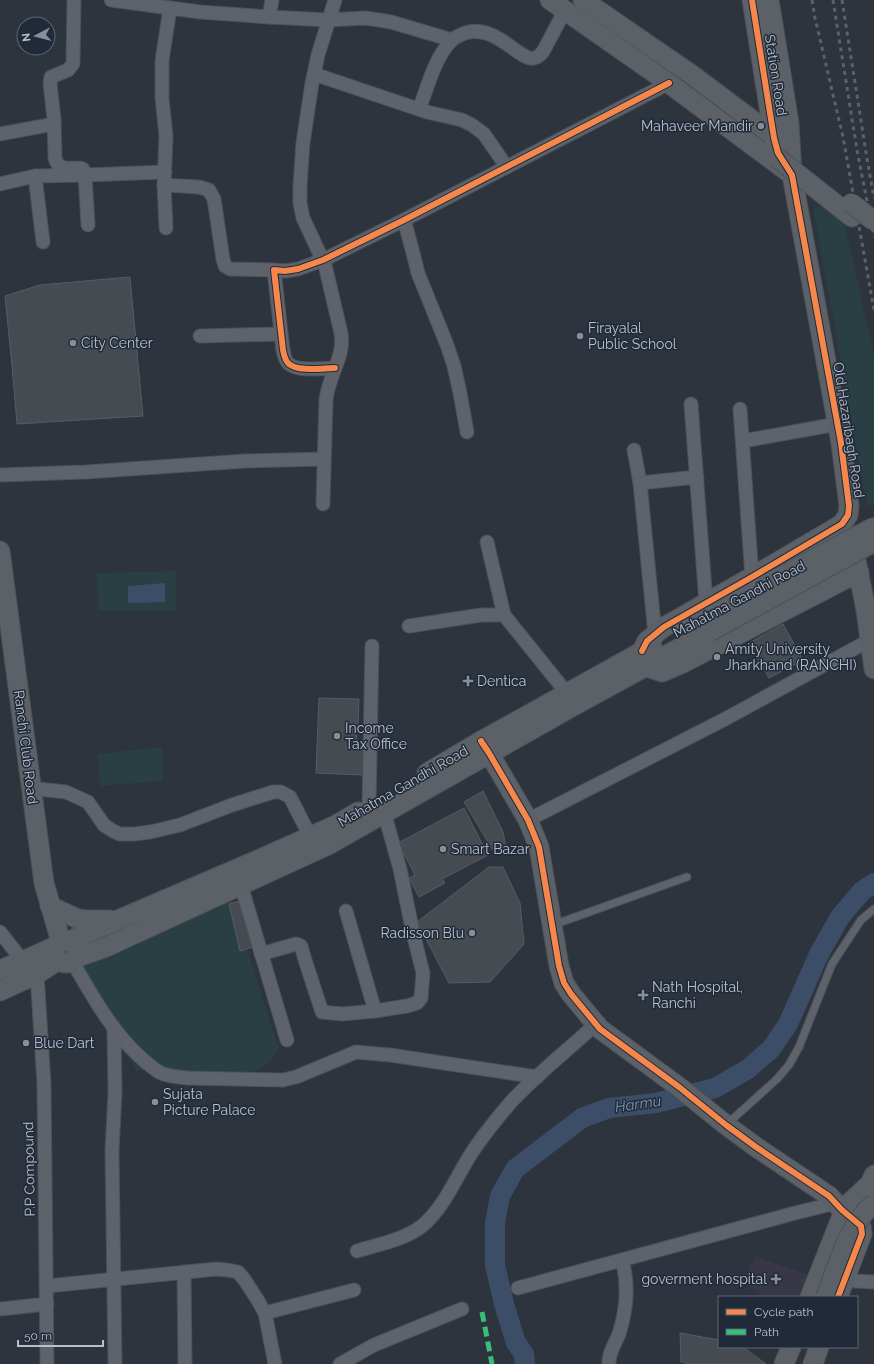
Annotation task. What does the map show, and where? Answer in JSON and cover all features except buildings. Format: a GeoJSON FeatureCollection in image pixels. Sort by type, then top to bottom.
{"type":"FeatureCollection","features":[{"type":"Feature","properties":{"kind":"street"},"geometry":{"type":"LineString","coordinates":[[74,0],[73,64],[68,70],[51,76],[50,82],[56,164],[60,167],[80,168],[83,170],[85,175],[88,225]]}},
{"type":"Feature","properties":{"kind":"street"},"geometry":{"type":"LineString","coordinates":[[111,0],[200,12],[269,17],[328,20],[365,18],[392,22],[452,40]]}},
{"type":"Feature","properties":{"kind":"street"},"geometry":{"type":"LineString","coordinates":[[269,17],[272,0]]}},
{"type":"Feature","properties":{"kind":"street"},"geometry":{"type":"LineString","coordinates":[[323,504],[326,399],[343,344],[325,265],[303,218],[300,197],[300,166],[314,74],[328,20],[335,0]]}},
{"type":"Feature","properties":{"kind":"street","name":"Station Road"},"geometry":{"type":"LineString","coordinates":[[752,0],[779,148]]}},
{"type":"Feature","properties":{"kind":"street"},"geometry":{"type":"LineString","coordinates":[[769,0],[789,123],[779,148]]}},
{"type":"Feature","properties":{"kind":"street"},"geometry":{"type":"LineString","coordinates":[[573,2],[648,61],[732,123],[779,148]]}},
{"type":"Feature","properties":{"kind":"street"},"geometry":{"type":"LineString","coordinates":[[573,2],[736,113],[779,148],[803,176]]}},
{"type":"Feature","properties":{"kind":"street"},"geometry":{"type":"LineString","coordinates":[[419,109],[442,52],[452,40],[469,32],[491,34],[524,56],[535,58],[541,54],[573,2]]}},
{"type":"Feature","properties":{"kind":"street"},"geometry":{"type":"LineString","coordinates":[[573,2],[669,83],[851,210],[874,221]]}},
{"type":"Feature","properties":{"kind":"street"},"geometry":{"type":"LineString","coordinates":[[166,228],[164,185],[166,136],[162,98],[162,61],[170,8]]}},
{"type":"Feature","properties":{"kind":"street"},"geometry":{"type":"LineString","coordinates":[[314,74],[427,112],[462,120],[484,134],[506,166]]}},
{"type":"Feature","properties":{"kind":"street"},"geometry":{"type":"LineString","coordinates":[[164,185],[198,187],[209,190],[214,199],[225,266],[230,269],[285,271],[298,269],[323,260],[404,220],[669,83]]}},
{"type":"Feature","properties":{"kind":"street"},"geometry":{"type":"LineString","coordinates":[[0,134],[54,124]]}},
{"type":"Feature","properties":{"kind":"street"},"geometry":{"type":"LineString","coordinates":[[0,184],[35,176],[165,172]]}},
{"type":"Feature","properties":{"kind":"street"},"geometry":{"type":"LineString","coordinates":[[35,176],[43,242]]}},
{"type":"Feature","properties":{"kind":"street","name":"Old Hazaribagh Road"},"geometry":{"type":"LineString","coordinates":[[644,659],[646,641],[664,627],[705,618],[752,577],[842,524],[848,515],[849,506],[803,176]]}},
{"type":"Feature","properties":{"kind":"street"},"geometry":{"type":"LineString","coordinates":[[851,210],[874,235]]}},
{"type":"Feature","properties":{"kind":"street"},"geometry":{"type":"LineString","coordinates":[[404,220],[418,273],[454,366],[466,432]]}},
{"type":"Feature","properties":{"kind":"street"},"geometry":{"type":"LineString","coordinates":[[274,270],[283,350],[288,364],[302,369],[335,368]]}},
{"type":"Feature","properties":{"kind":"street"},"geometry":{"type":"LineString","coordinates":[[200,336],[281,334]]}},
{"type":"Feature","properties":{"kind":"street"},"geometry":{"type":"LineString","coordinates":[[691,404],[698,477],[705,618]]}},
{"type":"Feature","properties":{"kind":"street"},"geometry":{"type":"LineString","coordinates":[[740,409],[752,577]]}},
{"type":"Feature","properties":{"kind":"street"},"geometry":{"type":"LineString","coordinates":[[743,441],[838,424]]}},
{"type":"Feature","properties":{"kind":"street"},"geometry":{"type":"LineString","coordinates":[[634,450],[640,483],[656,634]]}},
{"type":"Feature","properties":{"kind":"street"},"geometry":{"type":"LineString","coordinates":[[0,475],[86,472],[245,462],[324,459]]}},
{"type":"Feature","properties":{"kind":"street"},"geometry":{"type":"LineString","coordinates":[[640,483],[698,477]]}},
{"type":"Feature","properties":{"kind":"street"},"geometry":{"type":"LineString","coordinates":[[848,515],[866,610],[874,669]]}},
{"type":"Feature","properties":{"kind":"street","name":"Mahatma Gandhi Road"},"geometry":{"type":"LineString","coordinates":[[0,970],[34,956],[66,951],[101,949],[328,844],[377,809],[644,659],[705,618],[874,527]]}},
{"type":"Feature","properties":{"kind":"street"},"geometry":{"type":"LineString","coordinates":[[488,542],[504,615],[562,687],[568,692]]}},
{"type":"Feature","properties":{"kind":"street","name":"Mahatma Gandhi Road"},"geometry":{"type":"LineString","coordinates":[[705,618],[874,542]]}},
{"type":"Feature","properties":{"kind":"street","name":"Ranchi Club Road"},"geometry":{"type":"LineString","coordinates":[[0,551],[9,640],[44,884],[66,951]]}},
{"type":"Feature","properties":{"kind":"street"},"geometry":{"type":"LineString","coordinates":[[644,659],[662,672],[685,662],[859,572]]}},
{"type":"Feature","properties":{"kind":"street"},"geometry":{"type":"LineString","coordinates":[[409,626],[476,616],[504,615]]}},
{"type":"Feature","properties":{"kind":"street"},"geometry":{"type":"LineString","coordinates":[[528,820],[727,718],[870,640]]}},
{"type":"Feature","properties":{"kind":"street"},"geometry":{"type":"LineString","coordinates":[[261,954],[296,944],[301,946],[322,1012],[342,1014],[375,1011],[407,1006],[417,1003],[421,998],[423,973],[400,870],[377,809],[372,646]]}},
{"type":"Feature","properties":{"kind":"street","name":"Mahatma Gandhi Road"},"geometry":{"type":"LineString","coordinates":[[485,747],[568,692],[644,659]]}},
{"type":"Feature","properties":{"kind":"street"},"geometry":{"type":"LineString","coordinates":[[485,747],[528,820],[539,847],[559,966],[564,983],[571,994],[596,1024],[611,1037],[679,1087],[726,1125],[766,1154],[818,1188],[861,1226],[862,1234],[838,1296]]}},
{"type":"Feature","properties":{"kind":"street"},"geometry":{"type":"LineString","coordinates":[[30,789],[66,792],[88,802],[104,825],[120,834],[150,832],[180,825],[232,805],[274,792],[281,792],[290,797],[310,836]]}},
{"type":"Feature","properties":{"kind":"street","name":"Mahatma Gandhi Road"},"geometry":{"type":"LineString","coordinates":[[0,991],[37,974],[66,951],[119,920],[310,836],[377,809]]}},
{"type":"Feature","properties":{"kind":"street"},"geometry":{"type":"LineString","coordinates":[[241,885],[287,1040]]}},
{"type":"Feature","properties":{"kind":"street"},"geometry":{"type":"LineString","coordinates":[[50,906],[78,919],[119,920]]}},
{"type":"Feature","properties":{"kind":"street"},"geometry":{"type":"LineString","coordinates":[[346,912],[375,1011]]}},
{"type":"Feature","properties":{"kind":"street"},"geometry":{"type":"LineString","coordinates":[[0,932],[22,960]]}},
{"type":"Feature","properties":{"kind":"street"},"geometry":{"type":"LineString","coordinates":[[66,951],[114,1030],[131,1049],[153,1068],[162,1073],[188,1078],[283,1080],[296,1077],[356,1052],[390,1055],[537,1077]]}},
{"type":"Feature","properties":{"kind":"street","name":"P.P Compound"},"geometry":{"type":"LineString","coordinates":[[37,974],[44,1084],[47,1364]]}},
{"type":"Feature","properties":{"kind":"street"},"geometry":{"type":"LineString","coordinates":[[357,1251],[400,1238],[423,1225],[440,1206],[477,1145],[511,1103],[537,1077],[596,1024]]}},
{"type":"Feature","properties":{"kind":"street"},"geometry":{"type":"LineString","coordinates":[[114,1030],[115,1092],[112,1151],[115,1364]]}},
{"type":"Feature","properties":{"kind":"street"},"geometry":{"type":"LineString","coordinates":[[518,1288],[795,1213],[839,1206],[870,1184],[874,1175]]}},
{"type":"Feature","properties":{"kind":"street"},"geometry":{"type":"LineString","coordinates":[[826,1296],[850,1235],[858,1219],[874,1204]]}},
{"type":"Feature","properties":{"kind":"street"},"geometry":{"type":"LineString","coordinates":[[810,1296],[842,1216],[839,1206]]}},
{"type":"Feature","properties":{"kind":"street"},"geometry":{"type":"LineString","coordinates":[[609,1364],[609,1358],[622,1323],[625,1309],[627,1285],[622,1260]]}},
{"type":"Feature","properties":{"kind":"street"},"geometry":{"type":"LineString","coordinates":[[47,1286],[216,1269],[238,1272],[265,1313],[275,1364]]}},
{"type":"Feature","properties":{"kind":"street"},"geometry":{"type":"LineString","coordinates":[[184,1272],[185,1364]]}},
{"type":"Feature","properties":{"kind":"street"},"geometry":{"type":"LineString","coordinates":[[855,1281],[874,1282]]}},
{"type":"Feature","properties":{"kind":"street"},"geometry":{"type":"LineString","coordinates":[[265,1313],[354,1290]]}},
{"type":"Feature","properties":{"kind":"street"},"geometry":{"type":"LineString","coordinates":[[0,1309],[47,1304]]}},
{"type":"Feature","properties":{"kind":"street"},"geometry":{"type":"LineString","coordinates":[[340,1364],[374,1345],[462,1309]]}},
{"type":"Feature","properties":{"kind":"street"},"geometry":{"type":"LineString","coordinates":[[784,1364],[791,1348]]}},
{"type":"Feature","properties":{"kind":"street"},"geometry":{"type":"LineString","coordinates":[[801,1364],[808,1348]]}},
{"type":"Feature","properties":{"kind":"street"},"geometry":{"type":"LineString","coordinates":[[813,1364],[819,1348]]}},
{"type":"Feature","properties":{"kind":"lane"},"geometry":{"type":"LineString","coordinates":[[552,925],[687,877]]}},
{"type":"Feature","properties":{"kind":"lane"},"geometry":{"type":"LineString","coordinates":[[726,1125],[777,1079],[789,1065],[799,1047],[832,964],[861,920],[874,909]]}},
{"type":"Feature","properties":{"kind":"shaded area","name":"goverment hospital"},"geometry":{"type":"Polygon","coordinates":[[[755,1256],[809,1275],[802,1296],[764,1296],[742,1283],[755,1256]]]}},
{"type":"Feature","properties":{"kind":"green space"},"geometry":{"type":"Polygon","coordinates":[[[840,202],[874,355],[874,504],[867,506],[813,208],[840,202]]]}},
{"type":"Feature","properties":{"kind":"green space"},"geometry":{"type":"Polygon","coordinates":[[[176,571],[176,610],[98,610],[97,573],[176,571]]]}},
{"type":"Feature","properties":{"kind":"green space"},"geometry":{"type":"Polygon","coordinates":[[[162,747],[163,781],[100,786],[97,754],[162,747]]]}},
{"type":"Feature","properties":{"kind":"green space"},"geometry":{"type":"Polygon","coordinates":[[[230,897],[279,1048],[270,1062],[250,1075],[136,1070],[81,968],[230,897]]]}},
{"type":"Feature","properties":{"kind":"water"},"geometry":{"type":"Polygon","coordinates":[[[165,583],[165,602],[128,603],[128,586],[165,583]]]}},
{"type":"Feature","properties":{"kind":"waterway","name":"Harmu"},"geometry":{"type":"LineString","coordinates":[[525,1364],[524,1354],[516,1343],[504,1304],[495,1265],[495,1223],[500,1196],[515,1169],[582,1118],[609,1108],[656,1103],[715,1088],[748,1069],[771,1049],[788,1024],[819,954],[840,917],[862,891],[874,883]]}},
{"type":"Feature","properties":{"kind":"railway"},"geometry":{"type":"LineString","coordinates":[[812,0],[843,137],[874,310]]}},
{"type":"Feature","properties":{"kind":"railway"},"geometry":{"type":"LineString","coordinates":[[833,0],[857,150],[874,237]]}},
{"type":"Feature","properties":{"kind":"railway"},"geometry":{"type":"LineString","coordinates":[[842,0],[874,198]]}},
{"type":"Feature","properties":{"kind":"marked path"},"geometry":{"type":"LineString","coordinates":[[482,1312],[492,1364]]}},
{"type":"Feature","properties":{"kind":"cycle path"},"geometry":{"type":"LineString","coordinates":[[642,651],[647,641],[664,627],[842,524],[848,515],[849,506],[841,443],[792,175],[778,153],[774,138],[752,0]]}},
{"type":"Feature","properties":{"kind":"cycle path"},"geometry":{"type":"LineString","coordinates":[[335,368],[298,368],[289,364],[285,358],[274,270],[285,271],[298,269],[323,260],[404,220],[669,83]]}},
{"type":"Feature","properties":{"kind":"cycle path"},"geometry":{"type":"LineString","coordinates":[[481,741],[528,820],[539,847],[559,966],[564,983],[571,994],[600,1029],[679,1087],[756,1147],[829,1196],[842,1210],[861,1226],[862,1234],[838,1296]]}},
{"type":"Feature","properties":{"kind":"place","name":"Mahaveer Mandir"},"geometry":{"type":"Point","coordinates":[761,126]}},
{"type":"Feature","properties":{"kind":"place","name":"Firayalal Public School"},"geometry":{"type":"Point","coordinates":[580,336]}},
{"type":"Feature","properties":{"kind":"place","name":"City Center"},"geometry":{"type":"Point","coordinates":[73,343]}},
{"type":"Feature","properties":{"kind":"place","name":"Amity University Jharkhand (RANCHI)"},"geometry":{"type":"Point","coordinates":[717,657]}},
{"type":"Feature","properties":{"kind":"place","name":"Dentica"},"geometry":{"type":"Point","coordinates":[468,681]}},
{"type":"Feature","properties":{"kind":"place","name":"Income Tax Office"},"geometry":{"type":"Point","coordinates":[337,736]}},
{"type":"Feature","properties":{"kind":"place","name":"Smart Bazar"},"geometry":{"type":"Point","coordinates":[443,849]}},
{"type":"Feature","properties":{"kind":"place","name":"Radisson Blu"},"geometry":{"type":"Point","coordinates":[472,933]}},
{"type":"Feature","properties":{"kind":"place","name":"Nath Hospital, Ranchi"},"geometry":{"type":"Point","coordinates":[643,995]}},
{"type":"Feature","properties":{"kind":"place","name":"Blue Dart"},"geometry":{"type":"Point","coordinates":[26,1043]}},
{"type":"Feature","properties":{"kind":"place","name":"Sujata Picture Palace"},"geometry":{"type":"Point","coordinates":[155,1102]}},
{"type":"Feature","properties":{"kind":"place","name":"goverment hospital"},"geometry":{"type":"Point","coordinates":[776,1279]}}]}
